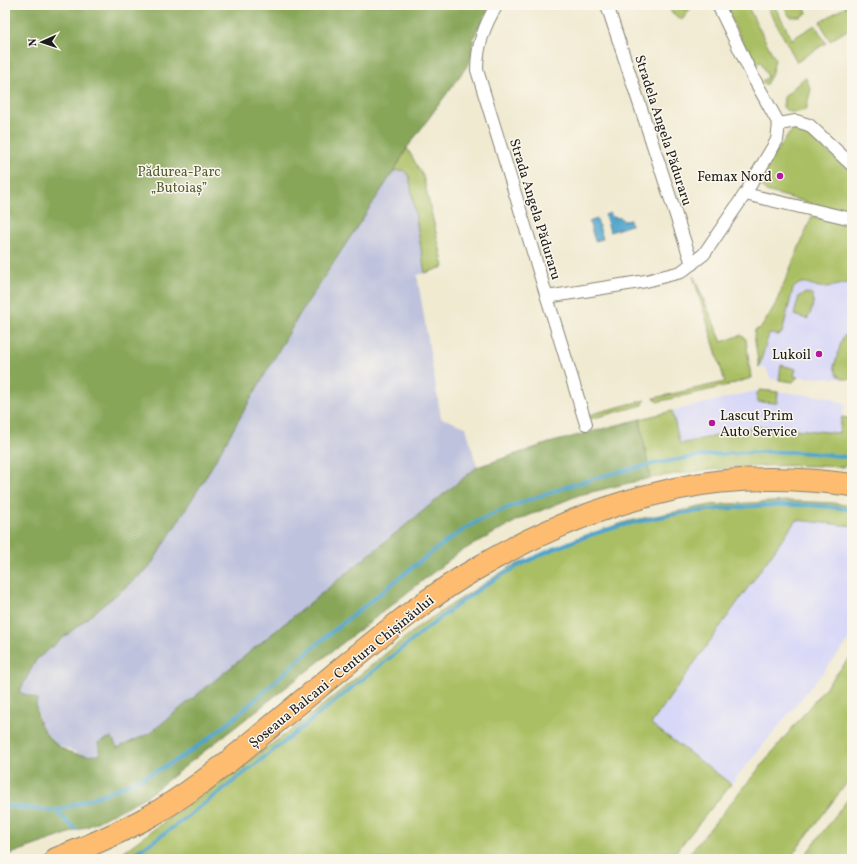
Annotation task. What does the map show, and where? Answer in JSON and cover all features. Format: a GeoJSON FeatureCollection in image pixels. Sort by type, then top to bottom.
{"type":"FeatureCollection","features":[{"type":"Feature","properties":{"kind":"highway"},"geometry":{"type":"LineString","coordinates":[[636,500],[672,483],[693,479],[775,473],[834,476],[844,474],[852,470]]}},
{"type":"Feature","properties":{"kind":"highway","name":"Șoseaua Balcani - Centura Chișinăului"},"geometry":{"type":"LineString","coordinates":[[56,859],[123,830],[161,809],[232,760],[412,612],[481,566],[550,531],[636,500],[676,488],[733,481],[791,479],[852,485]]}},
{"type":"Feature","properties":{"kind":"highway"},"geometry":{"type":"LineString","coordinates":[[636,500],[772,486],[852,491]]}},
{"type":"Feature","properties":{"kind":"highway","name":"Șoseaua Balcani - Centura Chișinăului"},"geometry":{"type":"LineString","coordinates":[[636,500],[677,502],[759,493],[810,494],[852,498]]}},
{"type":"Feature","properties":{"kind":"street","name":"Strada Angela Păduraru"},"geometry":{"type":"LineString","coordinates":[[497,5],[489,17],[482,33],[477,56],[477,70],[586,424]]}},
{"type":"Feature","properties":{"kind":"street","name":"Stradela Angela Păduraru"},"geometry":{"type":"LineString","coordinates":[[607,5],[692,264]]}},
{"type":"Feature","properties":{"kind":"street"},"geometry":{"type":"LineString","coordinates":[[547,297],[669,276],[681,272],[704,254],[745,194],[777,140],[779,124],[753,77],[718,5]]}},
{"type":"Feature","properties":{"kind":"street"},"geometry":{"type":"LineString","coordinates":[[779,124],[796,121],[809,125],[852,165]]}},
{"type":"Feature","properties":{"kind":"street"},"geometry":{"type":"LineString","coordinates":[[745,194],[852,219]]}},
{"type":"Feature","properties":{"kind":"shaded area"},"geometry":{"type":"Polygon","coordinates":[[[403,170],[409,175],[425,273],[417,275],[441,418],[466,427],[477,467],[150,733],[116,749],[112,737],[100,755],[83,755],[56,744],[42,728],[36,705],[19,692],[36,660],[149,568],[204,480],[301,312],[394,171],[403,170]]]}},
{"type":"Feature","properties":{"kind":"shaded area"},"geometry":{"type":"Polygon","coordinates":[[[852,282],[852,379],[798,377],[793,382],[771,379],[766,368],[759,367],[769,334],[778,335],[793,289],[800,284],[808,283],[819,287],[852,282]]]}},
{"type":"Feature","properties":{"kind":"shaded area"},"geometry":{"type":"Polygon","coordinates":[[[760,390],[828,397],[847,405],[844,408],[839,433],[759,426],[680,444],[672,411],[760,390]]]}},
{"type":"Feature","properties":{"kind":"shaded area"},"geometry":{"type":"Polygon","coordinates":[[[796,520],[852,526],[852,637],[731,784],[651,725],[796,520]]]}},
{"type":"Feature","properties":{"kind":"green space","name":"Pădurea-Parc „Butoiaș”"},"geometry":{"type":"Polygon","coordinates":[[[5,5],[491,5],[474,37],[470,62],[407,148],[394,171],[301,312],[204,480],[149,568],[36,660],[19,692],[37,699],[36,709],[38,719],[42,728],[56,744],[74,753],[100,755],[98,743],[112,737],[117,748],[150,733],[477,467],[549,443],[640,419],[650,478],[579,495],[518,520],[458,553],[147,796],[89,826],[5,856],[5,5]]]}},
{"type":"Feature","properties":{"kind":"green space"},"geometry":{"type":"Polygon","coordinates":[[[676,5],[685,10],[688,5],[693,5],[682,20],[670,11],[676,5]]]}},
{"type":"Feature","properties":{"kind":"green space"},"geometry":{"type":"Polygon","coordinates":[[[724,5],[747,5],[775,59],[771,76],[765,86],[762,81],[768,77],[761,62],[754,65],[724,5]]]}},
{"type":"Feature","properties":{"kind":"green space"},"geometry":{"type":"Polygon","coordinates":[[[766,5],[774,5],[792,39],[815,25],[826,43],[797,62],[766,5]]]}},
{"type":"Feature","properties":{"kind":"green space"},"geometry":{"type":"Polygon","coordinates":[[[783,5],[791,7],[803,5],[807,13],[800,17],[790,17],[783,5]]]}},
{"type":"Feature","properties":{"kind":"green space"},"geometry":{"type":"Polygon","coordinates":[[[848,5],[852,5],[852,27],[830,41],[820,22],[848,5]]]}},
{"type":"Feature","properties":{"kind":"green space"},"geometry":{"type":"Polygon","coordinates":[[[805,77],[811,89],[806,110],[791,112],[786,110],[783,107],[784,97],[805,77]]]}},
{"type":"Feature","properties":{"kind":"green space"},"geometry":{"type":"Polygon","coordinates":[[[795,128],[800,129],[852,172],[852,215],[766,191],[762,186],[761,180],[765,169],[795,128]]]}},
{"type":"Feature","properties":{"kind":"green space"},"geometry":{"type":"Polygon","coordinates":[[[407,148],[423,176],[444,267],[425,273],[409,175],[403,170],[394,171],[407,148]]]}},
{"type":"Feature","properties":{"kind":"green space"},"geometry":{"type":"Polygon","coordinates":[[[812,216],[852,226],[852,282],[827,287],[820,287],[806,283],[800,283],[797,285],[793,289],[782,333],[778,335],[769,334],[759,367],[754,336],[755,330],[761,328],[775,305],[812,216]]]}},
{"type":"Feature","properties":{"kind":"green space"},"geometry":{"type":"Polygon","coordinates":[[[693,275],[722,342],[741,335],[746,339],[751,378],[726,386],[657,402],[654,398],[725,382],[693,275]]]}},
{"type":"Feature","properties":{"kind":"green space"},"geometry":{"type":"Polygon","coordinates":[[[806,293],[813,295],[813,304],[807,319],[794,315],[799,296],[806,293]]]}},
{"type":"Feature","properties":{"kind":"green space"},"geometry":{"type":"Polygon","coordinates":[[[852,332],[852,379],[844,379],[838,376],[834,367],[842,339],[844,336],[852,332]]]}},
{"type":"Feature","properties":{"kind":"green space"},"geometry":{"type":"Polygon","coordinates":[[[781,365],[796,369],[794,376],[798,377],[793,382],[779,380],[781,365]]]}},
{"type":"Feature","properties":{"kind":"green space"},"geometry":{"type":"Polygon","coordinates":[[[760,390],[778,392],[777,403],[758,402],[756,395],[760,390]]]}},
{"type":"Feature","properties":{"kind":"green space"},"geometry":{"type":"Polygon","coordinates":[[[645,400],[643,405],[590,419],[588,415],[645,400]]]}},
{"type":"Feature","properties":{"kind":"green space"},"geometry":{"type":"Polygon","coordinates":[[[672,411],[680,444],[759,426],[839,433],[842,417],[849,418],[849,427],[847,431],[852,434],[852,460],[843,467],[795,465],[746,467],[698,471],[650,478],[640,419],[672,411]]]}},
{"type":"Feature","properties":{"kind":"green space"},"geometry":{"type":"Polygon","coordinates":[[[788,501],[833,503],[852,506],[852,526],[796,520],[651,724],[731,784],[670,859],[106,859],[120,854],[301,723],[422,624],[508,568],[577,538],[629,521],[711,505],[788,501]]]}},
{"type":"Feature","properties":{"kind":"green space"},"geometry":{"type":"Polygon","coordinates":[[[852,655],[852,776],[789,859],[685,859],[852,655]]]}},
{"type":"Feature","properties":{"kind":"green space"},"geometry":{"type":"Polygon","coordinates":[[[852,794],[852,859],[802,859],[852,794]]]}},
{"type":"Feature","properties":{"kind":"water"},"geometry":{"type":"Polygon","coordinates":[[[610,213],[612,217],[621,218],[624,221],[630,220],[631,225],[610,232],[605,215],[610,213]]]}},
{"type":"Feature","properties":{"kind":"water"},"geometry":{"type":"Polygon","coordinates":[[[597,219],[603,239],[595,241],[589,222],[597,219]]]}},
{"type":"Feature","properties":{"kind":"waterway"},"geometry":{"type":"LineString","coordinates":[[56,811],[135,781],[196,748],[227,724],[318,643],[445,542],[471,525],[495,513],[574,484],[612,473],[689,458],[768,452],[807,453],[846,457]]}},
{"type":"Feature","properties":{"kind":"waterway"},"geometry":{"type":"LineString","coordinates":[[124,859],[165,833],[191,814],[469,596],[518,566],[545,553],[601,532],[659,517],[688,512],[768,505],[802,505],[835,507],[852,510]]}},
{"type":"Feature","properties":{"kind":"waterway"},"geometry":{"type":"LineString","coordinates":[[5,806],[56,811],[75,829]]}},
{"type":"Feature","properties":{"kind":"waterway"},"geometry":{"type":"LineString","coordinates":[[108,856],[112,859]]}},
{"type":"Feature","properties":{"kind":"place","name":"Femax Nord"},"geometry":{"type":"Point","coordinates":[780,176]}},
{"type":"Feature","properties":{"kind":"place","name":"Lukoil"},"geometry":{"type":"Point","coordinates":[819,354]}},
{"type":"Feature","properties":{"kind":"place","name":"Lascut Prim Auto Service"},"geometry":{"type":"Point","coordinates":[712,423]}}]}
